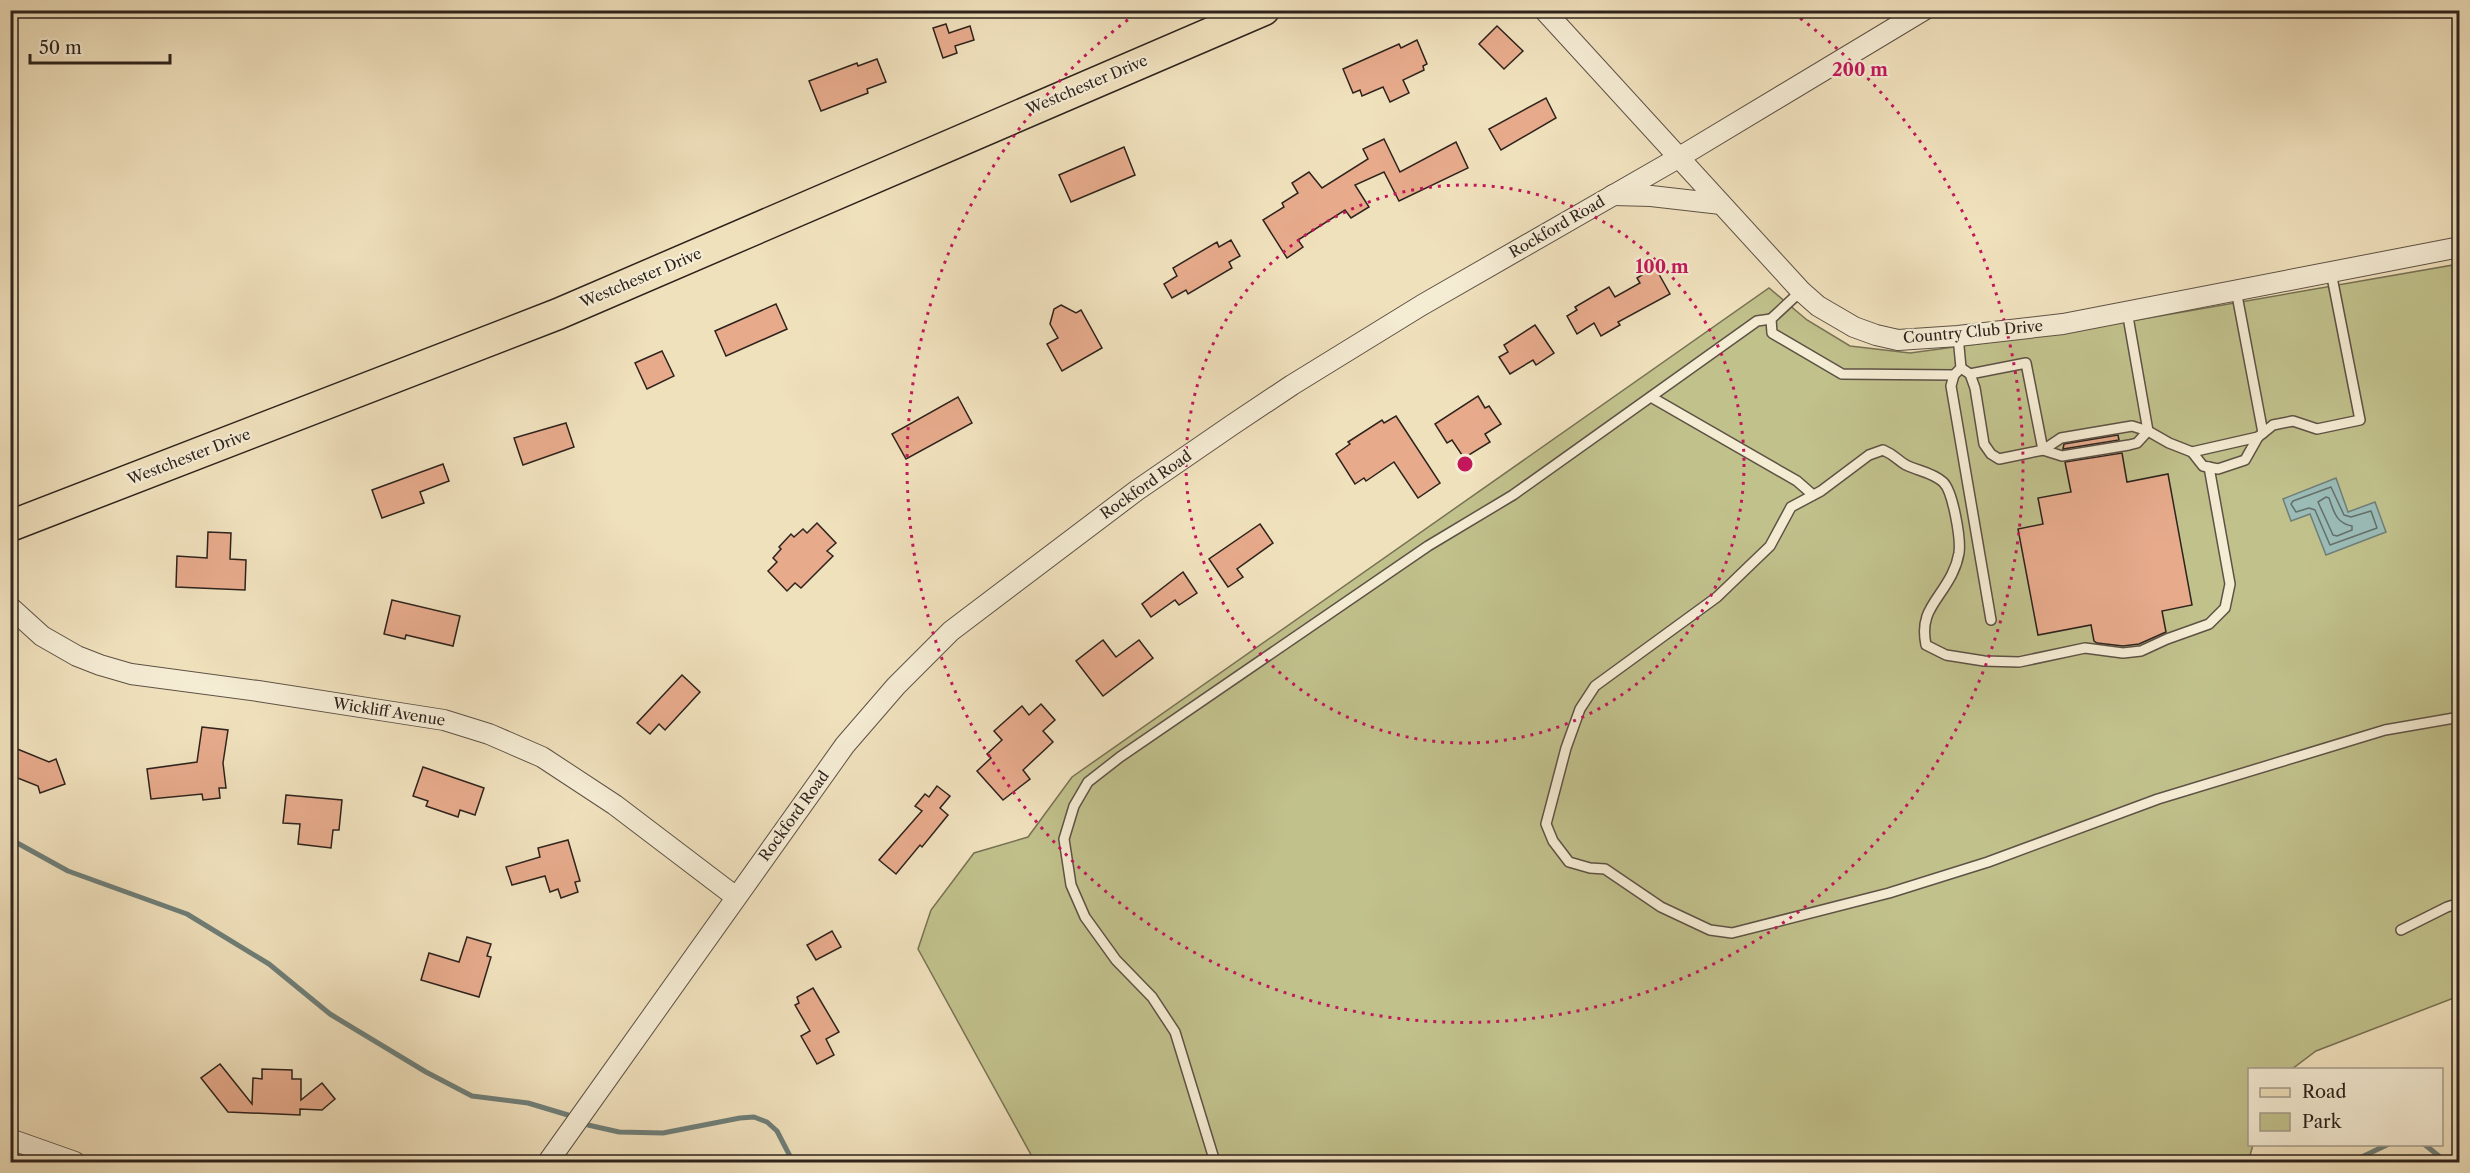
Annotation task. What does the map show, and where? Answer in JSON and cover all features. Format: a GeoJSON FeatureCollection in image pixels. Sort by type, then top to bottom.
{"type":"FeatureCollection","features":[{"type":"Feature","properties":{"kind":"main road","name":"Westchester Drive"},"geometry":{"type":"LineString","coordinates":[[10,526],[558,314],[1264,10]]}},
{"type":"Feature","properties":{"kind":"street","name":"Country Club Drive"},"geometry":{"type":"LineString","coordinates":[[1544,10],[1801,291],[1818,306],[1854,327],[1876,335],[1898,340],[1958,336],[2063,324],[2460,247]]}},
{"type":"Feature","properties":{"kind":"street","name":"Rockford Road"},"geometry":{"type":"LineString","coordinates":[[548,1162],[845,745],[896,686],[951,631],[1137,490],[1292,384],[1422,305],[1678,158],[1924,10]]}},
{"type":"Feature","properties":{"kind":"street"},"geometry":{"type":"LineString","coordinates":[[1613,195],[1651,196],[1721,204]]}},
{"type":"Feature","properties":{"kind":"street","name":"Wickliff Avenue"},"geometry":{"type":"LineString","coordinates":[[10,607],[42,636],[77,656],[131,674],[444,720],[489,734],[542,757],[615,805],[736,897]]}},
{"type":"Feature","properties":{"kind":"street"},"geometry":{"type":"LineString","coordinates":[[10,1139],[75,1162]]}},
{"type":"Feature","properties":{"kind":"lane"},"geometry":{"type":"LineString","coordinates":[[1970,374],[1975,388],[1984,444],[1991,454],[2000,459],[2043,450],[2061,438],[2132,426],[2192,452],[2203,466],[2218,469],[2246,460],[2261,435],[2273,425],[2293,421],[2317,429],[2360,420],[2331,272]]}},
{"type":"Feature","properties":{"kind":"lane"},"geometry":{"type":"LineString","coordinates":[[2236,290],[2261,435]]}},
{"type":"Feature","properties":{"kind":"lane"},"geometry":{"type":"LineString","coordinates":[[1215,1162],[1175,1032],[1152,997],[1116,960],[1097,934],[1085,917],[1071,885],[1064,839],[1074,806],[1088,782],[1120,757],[1428,546],[1513,495],[1757,321],[1771,319],[1801,291]]}},
{"type":"Feature","properties":{"kind":"lane"},"geometry":{"type":"LineString","coordinates":[[2127,311],[2148,431]]}},
{"type":"Feature","properties":{"kind":"lane"},"geometry":{"type":"LineString","coordinates":[[1771,319],[1772,333],[1842,374],[1957,372],[1970,374],[2026,363],[2043,450]]}},
{"type":"Feature","properties":{"kind":"lane"},"geometry":{"type":"LineString","coordinates":[[1958,336],[1957,372],[1951,387],[1991,620]]}},
{"type":"Feature","properties":{"kind":"lane"},"geometry":{"type":"LineString","coordinates":[[1651,397],[1797,481],[1813,495]]}},
{"type":"Feature","properties":{"kind":"lane"},"geometry":{"type":"LineString","coordinates":[[2043,450],[2062,456],[2129,445],[2137,443],[2148,431]]}},
{"type":"Feature","properties":{"kind":"lane"},"geometry":{"type":"LineString","coordinates":[[2192,452],[2261,435]]}},
{"type":"Feature","properties":{"kind":"lane"},"geometry":{"type":"LineString","coordinates":[[2209,467],[2230,584],[2224,608],[2209,624],[2141,651],[2123,654],[2085,648],[2019,662],[1984,661],[1946,655],[1926,645],[1923,629],[1928,611],[1952,574],[1959,551],[1952,496],[1944,483],[1928,473],[1904,464],[1895,455],[1883,450],[1869,455],[1813,495],[1791,507],[1770,546],[1717,597],[1596,686],[1580,710],[1566,748],[1546,824],[1552,841],[1569,862],[1590,868],[1605,869],[1661,907],[1710,930],[1732,933],[1889,893],[2000,858],[2158,799],[2259,767],[2385,730],[2460,717]]}},
{"type":"Feature","properties":{"kind":"lane"},"geometry":{"type":"LineString","coordinates":[[2401,930],[2460,903]]}},
{"type":"Feature","properties":{"kind":"green space"},"geometry":{"type":"Polygon","coordinates":[[[2459,264],[2459,996],[2316,1051],[2293,1068],[2248,1068],[2248,1146],[2253,1146],[2248,1162],[1035,1162],[918,949],[931,910],[974,853],[1028,837],[1072,777],[1769,288],[1807,320],[1850,346],[1910,353],[2073,331],[2459,264]]]}},
{"type":"Feature","properties":{"kind":"water"},"geometry":{"type":"Polygon","coordinates":[[[2336,478],[2348,512],[2375,502],[2386,532],[2326,555],[2310,514],[2291,521],[2283,499],[2336,478]]]}},
{"type":"Feature","properties":{"kind":"building"},"geometry":{"type":"Polygon","coordinates":[[[946,24],[949,33],[970,26],[974,40],[955,46],[957,53],[943,58],[933,28],[946,24]]]}},
{"type":"Feature","properties":{"kind":"building"},"geometry":{"type":"Polygon","coordinates":[[[1497,26],[1523,51],[1504,69],[1479,44],[1497,26]]]}},
{"type":"Feature","properties":{"kind":"building"},"geometry":{"type":"Polygon","coordinates":[[[1417,40],[1427,64],[1423,66],[1424,70],[1403,80],[1409,93],[1390,102],[1383,87],[1362,96],[1360,90],[1353,93],[1343,69],[1399,44],[1401,48],[1417,40]]]}},
{"type":"Feature","properties":{"kind":"building"},"geometry":{"type":"Polygon","coordinates":[[[877,59],[886,82],[867,89],[868,93],[821,111],[809,81],[857,63],[858,66],[877,59]]]}},
{"type":"Feature","properties":{"kind":"building"},"geometry":{"type":"Polygon","coordinates":[[[1546,98],[1556,118],[1501,150],[1489,129],[1546,98]]]}},
{"type":"Feature","properties":{"kind":"building"},"geometry":{"type":"Polygon","coordinates":[[[1384,139],[1400,172],[1456,142],[1468,168],[1399,201],[1384,172],[1355,185],[1369,207],[1351,218],[1345,210],[1298,240],[1303,247],[1287,258],[1263,220],[1284,207],[1282,203],[1298,193],[1292,183],[1309,172],[1322,188],[1368,159],[1363,149],[1384,139]]]}},
{"type":"Feature","properties":{"kind":"building"},"geometry":{"type":"Polygon","coordinates":[[[1124,147],[1135,175],[1071,202],[1059,175],[1124,147]]]}},
{"type":"Feature","properties":{"kind":"building"},"geometry":{"type":"Polygon","coordinates":[[[1231,240],[1240,256],[1229,262],[1232,268],[1188,294],[1186,290],[1172,298],[1164,284],[1177,276],[1173,268],[1217,242],[1219,247],[1231,240]]]}},
{"type":"Feature","properties":{"kind":"building"},"geometry":{"type":"Polygon","coordinates":[[[1655,267],[1670,294],[1618,322],[1620,325],[1601,336],[1594,323],[1577,334],[1567,316],[1577,310],[1575,307],[1609,287],[1615,297],[1640,283],[1637,278],[1655,267]]]}},
{"type":"Feature","properties":{"kind":"building"},"geometry":{"type":"Polygon","coordinates":[[[776,304],[787,329],[726,356],[715,331],[776,304]]]}},
{"type":"Feature","properties":{"kind":"building"},"geometry":{"type":"Polygon","coordinates":[[[1061,305],[1076,313],[1081,310],[1102,348],[1062,371],[1047,344],[1058,338],[1050,324],[1054,309],[1061,305]]]}},
{"type":"Feature","properties":{"kind":"building"},"geometry":{"type":"Polygon","coordinates":[[[1535,325],[1554,353],[1536,365],[1533,360],[1510,374],[1499,357],[1508,352],[1504,345],[1535,325]]]}},
{"type":"Feature","properties":{"kind":"building"},"geometry":{"type":"Polygon","coordinates":[[[662,351],[674,376],[647,389],[635,363],[662,351]]]}},
{"type":"Feature","properties":{"kind":"building"},"geometry":{"type":"Polygon","coordinates":[[[1478,396],[1485,408],[1489,406],[1501,424],[1485,434],[1490,442],[1464,458],[1452,440],[1447,443],[1435,424],[1478,396]]]}},
{"type":"Feature","properties":{"kind":"building"},"geometry":{"type":"Polygon","coordinates":[[[958,397],[972,423],[906,459],[892,434],[958,397]]]}},
{"type":"Feature","properties":{"kind":"building"},"geometry":{"type":"Polygon","coordinates":[[[1396,416],[1440,483],[1418,498],[1394,462],[1366,481],[1364,478],[1355,484],[1336,454],[1350,444],[1348,442],[1382,420],[1384,423],[1396,416]]]}},
{"type":"Feature","properties":{"kind":"building"},"geometry":{"type":"Polygon","coordinates":[[[566,423],[574,447],[523,465],[514,438],[566,423]]]}},
{"type":"Feature","properties":{"kind":"building"},"geometry":{"type":"Polygon","coordinates":[[[2118,435],[2119,440],[2063,449],[2064,444],[2118,435]]]}},
{"type":"Feature","properties":{"kind":"building"},"geometry":{"type":"Polygon","coordinates":[[[2122,453],[2127,482],[2168,474],[2192,605],[2162,611],[2166,632],[2139,644],[2123,646],[2097,643],[2094,641],[2091,625],[2038,635],[2018,529],[2043,524],[2038,498],[2071,492],[2065,462],[2122,453]]]}},
{"type":"Feature","properties":{"kind":"building"},"geometry":{"type":"Polygon","coordinates":[[[443,464],[449,481],[420,492],[424,503],[382,518],[372,490],[443,464]]]}},
{"type":"Feature","properties":{"kind":"building"},"geometry":{"type":"Polygon","coordinates":[[[817,523],[836,543],[827,551],[833,556],[801,588],[795,583],[787,591],[768,571],[777,562],[773,558],[791,534],[794,537],[803,529],[807,533],[817,523]]]}},
{"type":"Feature","properties":{"kind":"building"},"geometry":{"type":"Polygon","coordinates":[[[1260,524],[1273,543],[1237,569],[1243,577],[1228,587],[1209,559],[1260,524]]]}},
{"type":"Feature","properties":{"kind":"building"},"geometry":{"type":"Polygon","coordinates":[[[208,532],[231,533],[230,559],[246,560],[245,590],[176,587],[177,556],[207,558],[208,532]]]}},
{"type":"Feature","properties":{"kind":"building"},"geometry":{"type":"Polygon","coordinates":[[[1183,572],[1197,593],[1179,605],[1175,600],[1151,617],[1142,604],[1183,572]]]}},
{"type":"Feature","properties":{"kind":"building"},"geometry":{"type":"Polygon","coordinates":[[[392,600],[460,616],[453,646],[406,635],[405,639],[384,634],[392,600]]]}},
{"type":"Feature","properties":{"kind":"building"},"geometry":{"type":"Polygon","coordinates":[[[1103,640],[1116,657],[1139,640],[1153,658],[1103,696],[1076,661],[1103,640]]]}},
{"type":"Feature","properties":{"kind":"building"},"geometry":{"type":"Polygon","coordinates":[[[682,675],[700,692],[665,730],[659,724],[650,734],[637,723],[682,675]]]}},
{"type":"Feature","properties":{"kind":"building"},"geometry":{"type":"Polygon","coordinates":[[[1041,704],[1055,720],[1043,731],[1053,742],[1023,770],[1030,779],[1003,800],[977,771],[991,758],[987,754],[1002,740],[994,731],[1022,706],[1029,715],[1041,704]]]}},
{"type":"Feature","properties":{"kind":"building"},"geometry":{"type":"Polygon","coordinates":[[[202,727],[228,730],[223,763],[226,788],[219,788],[220,798],[203,800],[202,794],[151,799],[147,769],[197,762],[202,727]]]}},
{"type":"Feature","properties":{"kind":"building"},"geometry":{"type":"Polygon","coordinates":[[[10,746],[49,762],[56,759],[65,784],[40,793],[38,786],[10,775],[10,746]]]}},
{"type":"Feature","properties":{"kind":"building"},"geometry":{"type":"Polygon","coordinates":[[[423,767],[484,788],[475,815],[460,810],[458,817],[426,806],[428,801],[413,796],[423,767]]]}},
{"type":"Feature","properties":{"kind":"building"},"geometry":{"type":"Polygon","coordinates":[[[937,786],[950,796],[940,808],[948,815],[896,874],[879,860],[922,811],[915,806],[925,794],[929,797],[937,786]]]}},
{"type":"Feature","properties":{"kind":"building"},"geometry":{"type":"Polygon","coordinates":[[[286,795],[342,800],[339,830],[333,830],[331,848],[298,844],[300,824],[283,823],[286,795]]]}},
{"type":"Feature","properties":{"kind":"building"},"geometry":{"type":"Polygon","coordinates":[[[568,840],[580,881],[575,882],[578,892],[561,898],[558,889],[550,892],[545,876],[512,885],[506,867],[540,857],[538,848],[568,840]]]}},
{"type":"Feature","properties":{"kind":"building"},"geometry":{"type":"Polygon","coordinates":[[[832,931],[841,947],[816,960],[807,945],[832,931]]]}},
{"type":"Feature","properties":{"kind":"building"},"geometry":{"type":"Polygon","coordinates":[[[467,937],[491,944],[487,956],[491,957],[479,997],[421,980],[429,953],[459,962],[467,937]]]}},
{"type":"Feature","properties":{"kind":"building"},"geometry":{"type":"Polygon","coordinates":[[[813,988],[839,1032],[826,1039],[834,1055],[817,1064],[801,1036],[810,1031],[795,1005],[799,1003],[797,997],[813,988]]]}},
{"type":"Feature","properties":{"kind":"building"},"geometry":{"type":"Polygon","coordinates":[[[220,1064],[252,1104],[253,1078],[262,1079],[262,1069],[292,1070],[292,1079],[301,1079],[301,1100],[322,1083],[335,1099],[322,1110],[300,1109],[300,1115],[228,1112],[201,1078],[220,1064]]]}},
{"type":"Feature","properties":{"kind":"waterway"},"geometry":{"type":"LineString","coordinates":[[10,839],[68,871],[187,914],[269,964],[330,1014],[426,1072],[472,1096],[528,1103],[568,1115],[588,1125],[619,1132],[663,1133],[754,1117],[767,1122],[777,1131],[793,1162]]}},
{"type":"Feature","properties":{"kind":"waterway"},"geometry":{"type":"LineString","coordinates":[[2351,1162],[2385,1146]]}},
{"type":"Feature","properties":{"kind":"waterway"},"geometry":{"type":"LineString","coordinates":[[2426,1146],[2445,1161]]}}]}
